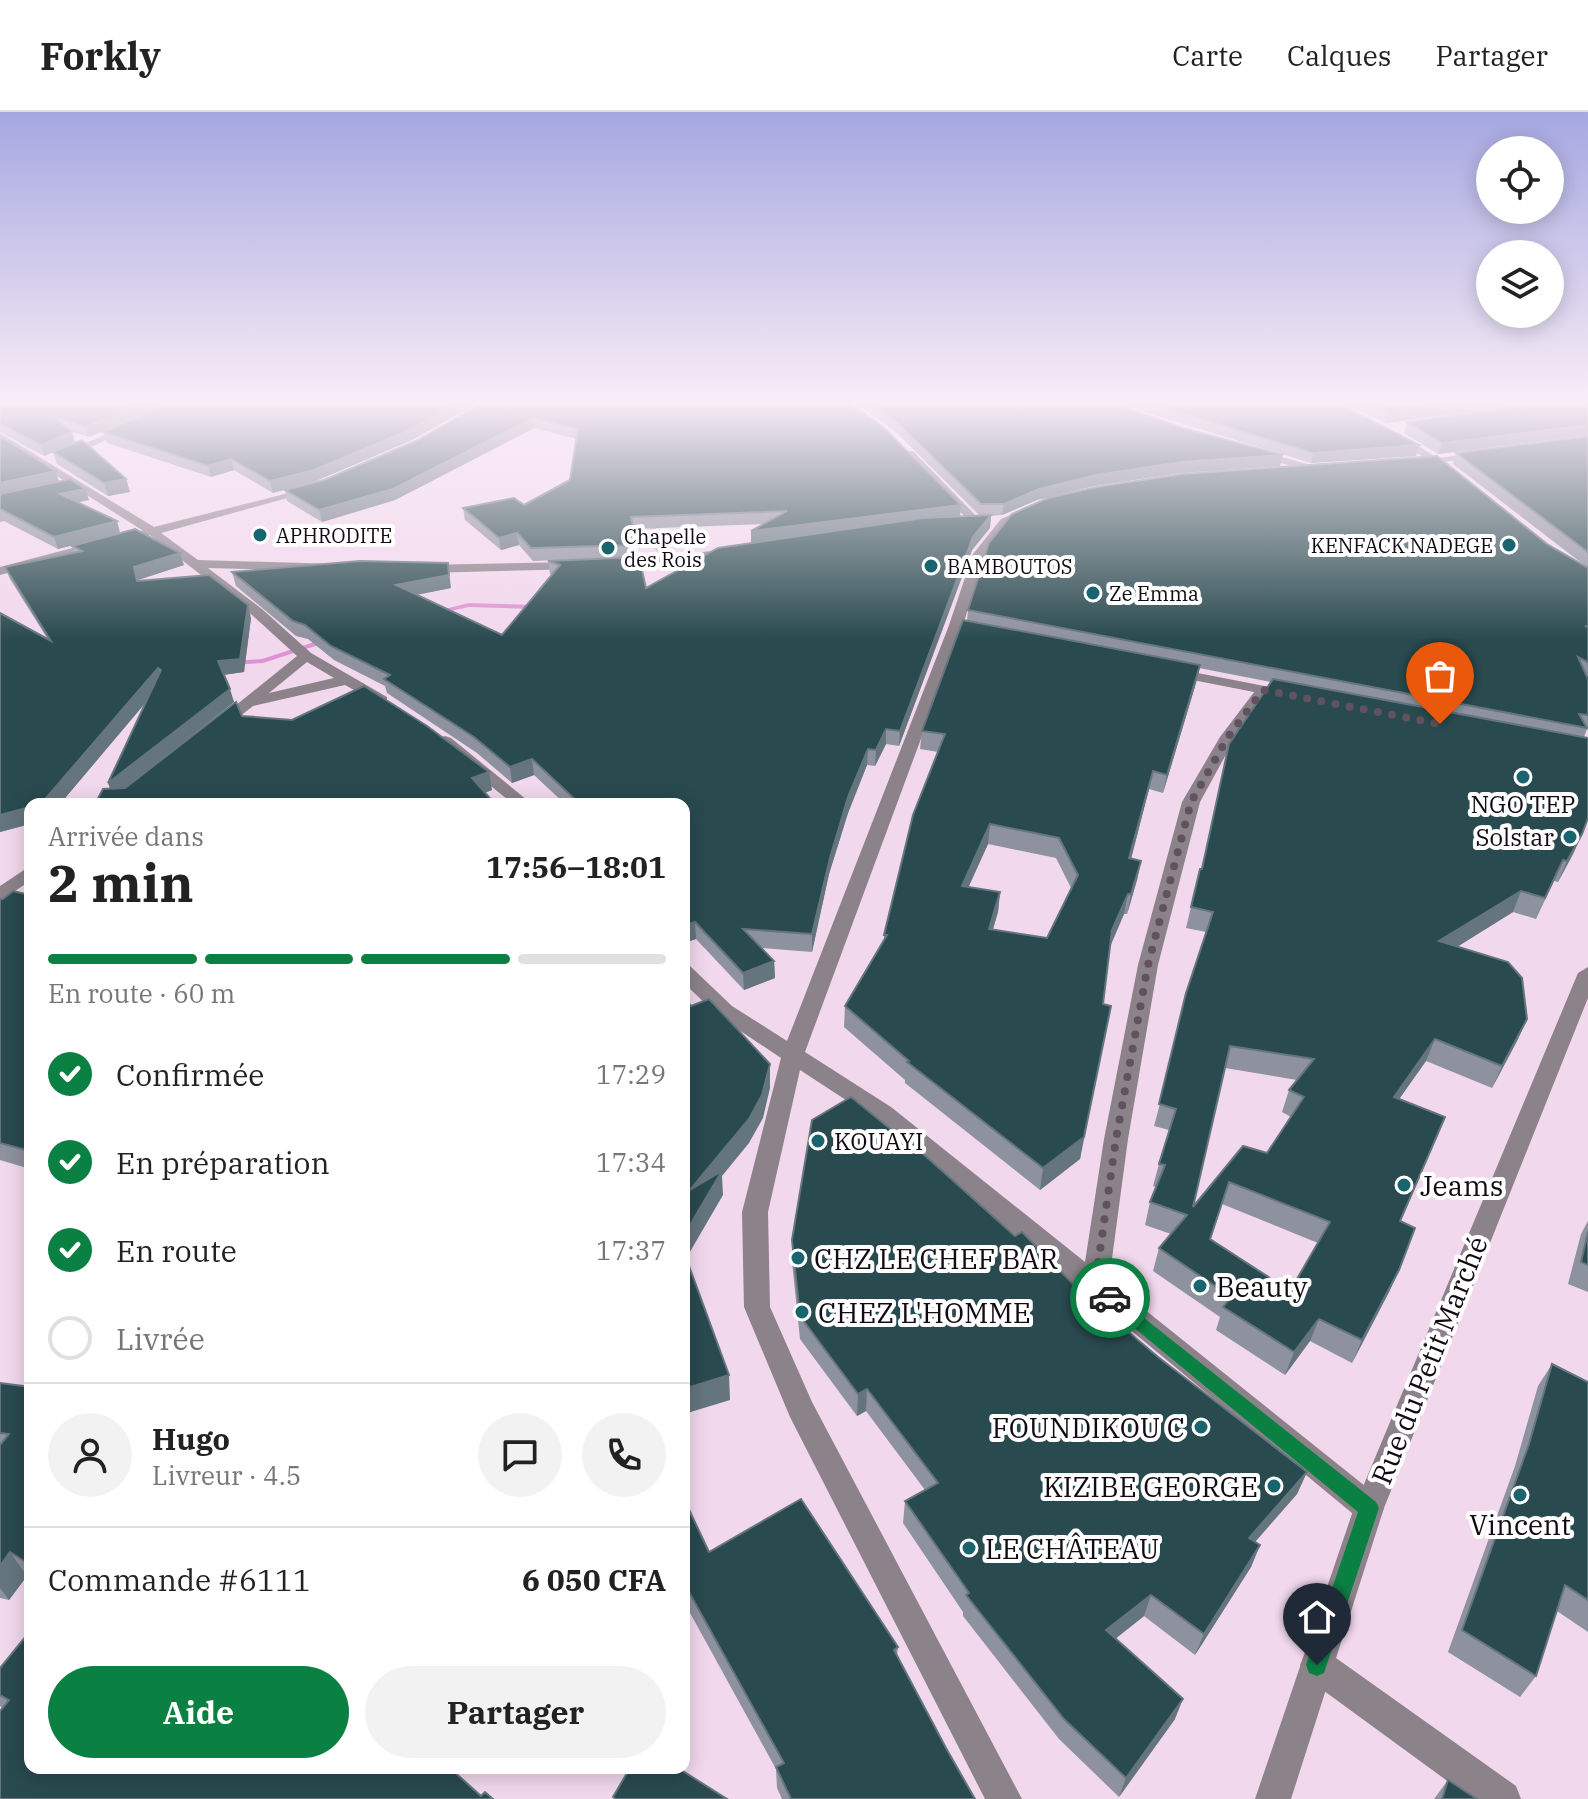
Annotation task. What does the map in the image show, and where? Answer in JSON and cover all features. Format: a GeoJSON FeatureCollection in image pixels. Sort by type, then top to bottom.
{"type":"FeatureCollection","features":[{"type":"Feature","properties":{"kind":"street"},"geometry":{"type":"LineString","coordinates":[[934,483],[969,522],[1005,521],[1042,505]]}},
{"type":"Feature","properties":{"kind":"street"},"geometry":{"type":"LineString","coordinates":[[60,488],[75,484],[153,532],[301,652],[394,707]]}},
{"type":"Feature","properties":{"kind":"street"},"geometry":{"type":"LineString","coordinates":[[137,536],[321,486]]}},
{"type":"Feature","properties":{"kind":"street"},"geometry":{"type":"LineString","coordinates":[[1004,1799],[800,1408],[757,1307],[755,1212],[793,1055],[955,628],[979,554],[1005,521]]}},
{"type":"Feature","properties":{"kind":"street"},"geometry":{"type":"LineString","coordinates":[[0,571],[107,543]]}},
{"type":"Feature","properties":{"kind":"street"},"geometry":{"type":"LineString","coordinates":[[404,568],[464,570],[658,563],[739,551]]}},
{"type":"Feature","properties":{"kind":"street"},"geometry":{"type":"LineString","coordinates":[[194,564],[344,567]]}},
{"type":"Feature","properties":{"kind":"street"},"geometry":{"type":"LineString","coordinates":[[955,628],[1001,638]]}},
{"type":"Feature","properties":{"kind":"street"},"geometry":{"type":"LineString","coordinates":[[204,739],[301,652]]}},
{"type":"Feature","properties":{"kind":"street"},"geometry":{"type":"LineString","coordinates":[[1155,669],[1309,699]]}},
{"type":"Feature","properties":{"kind":"street"},"geometry":{"type":"LineString","coordinates":[[247,703],[347,680]]}},
{"type":"Feature","properties":{"kind":"street"},"geometry":{"type":"LineString","coordinates":[[1095,1285],[1116,1139],[1148,965],[1191,802],[1228,737],[1263,690]]}},
{"type":"Feature","properties":{"kind":"street"},"geometry":{"type":"LineString","coordinates":[[431,732],[469,758],[516,798]]}},
{"type":"Feature","properties":{"kind":"street"},"geometry":{"type":"LineString","coordinates":[[0,895],[24,877]]}},
{"type":"Feature","properties":{"kind":"street","name":"Rue du Petit Marché"},"geometry":{"type":"LineString","coordinates":[[1273,1799],[1369,1508],[1588,973]]}},
{"type":"Feature","properties":{"kind":"street"},"geometry":{"type":"LineString","coordinates":[[690,977],[725,1011],[883,1113],[1369,1508]]}},
{"type":"Feature","properties":{"kind":"street"},"geometry":{"type":"LineString","coordinates":[[1317,1665],[1503,1799]]}},
{"type":"Feature","properties":{"kind":"building"},"geometry":{"type":"Polygon","coordinates":[[[53,483],[76,483],[85,489],[60,494],[117,521],[54,537],[0,509],[0,494],[53,483]]]}},
{"type":"Feature","properties":{"kind":"building"},"geometry":{"type":"Polygon","coordinates":[[[313,483],[405,483],[319,510],[285,490],[313,483]]]}},
{"type":"Feature","properties":{"kind":"building"},"geometry":{"type":"Polygon","coordinates":[[[565,483],[939,483],[961,505],[751,531],[787,511],[631,517],[637,545],[531,548],[517,533],[499,538],[463,508],[514,498],[524,505],[565,483]]]}},
{"type":"Feature","properties":{"kind":"building"},"geometry":{"type":"Polygon","coordinates":[[[959,483],[1065,483],[1039,489],[1004,504],[981,504],[959,483]]]}},
{"type":"Feature","properties":{"kind":"building"},"geometry":{"type":"Polygon","coordinates":[[[1125,483],[1470,483],[1547,544],[1588,568],[1588,626],[1585,626],[1588,627],[1588,662],[1578,657],[1588,679],[1588,715],[1579,714],[1587,728],[968,610],[989,543],[1012,514],[1048,498],[1125,483]]]}},
{"type":"Feature","properties":{"kind":"building"},"geometry":{"type":"Polygon","coordinates":[[[1496,483],[1588,483],[1588,552],[1496,483]]]}},
{"type":"Feature","properties":{"kind":"building"},"geometry":{"type":"Polygon","coordinates":[[[991,515],[973,537],[900,731],[886,729],[876,750],[868,749],[848,797],[812,934],[743,929],[774,961],[743,973],[695,922],[690,924],[690,798],[574,798],[532,759],[510,767],[474,737],[384,679],[390,675],[331,646],[305,625],[293,621],[232,572],[360,561],[448,563],[449,575],[396,585],[502,635],[560,565],[548,561],[639,557],[646,588],[718,548],[923,518],[991,515]]]}},
{"type":"Feature","properties":{"kind":"building"},"geometry":{"type":"Polygon","coordinates":[[[135,529],[180,553],[134,567],[137,581],[209,575],[248,605],[240,659],[218,661],[230,689],[108,783],[161,670],[158,668],[46,798],[24,798],[24,809],[0,815],[0,613],[51,641],[5,567],[82,551],[72,546],[135,529]]]}},
{"type":"Feature","properties":{"kind":"building"},"geometry":{"type":"Polygon","coordinates":[[[963,620],[1200,665],[1167,775],[1153,771],[1129,858],[1141,861],[1131,894],[1128,894],[1112,930],[1103,1004],[1111,1006],[1084,1137],[1043,1168],[907,1062],[845,1006],[887,935],[884,935],[913,815],[945,734],[922,731],[963,620]],[[990,824],[962,886],[1000,892],[989,929],[1047,938],[1078,875],[1059,838],[990,824]]]}},
{"type":"Feature","properties":{"kind":"building"},"geometry":{"type":"Polygon","coordinates":[[[1273,679],[1588,738],[1588,818],[1545,898],[1521,891],[1439,941],[1508,962],[1522,978],[1527,1019],[1502,1066],[1435,1039],[1394,1097],[1445,1117],[1400,1221],[1415,1228],[1399,1270],[1362,1340],[1319,1319],[1294,1352],[1223,1307],[1231,1297],[1159,1248],[1187,1215],[1150,1202],[1165,1165],[1159,1164],[1176,1109],[1159,1104],[1186,993],[1213,912],[1191,907],[1229,744],[1273,679]],[[1230,1046],[1193,1207],[1243,1146],[1267,1153],[1304,1097],[1289,1090],[1314,1059],[1230,1046]],[[1229,1182],[1210,1239],[1290,1291],[1330,1222],[1229,1182]]]}},
{"type":"Feature","properties":{"kind":"building"},"geometry":{"type":"Polygon","coordinates":[[[364,686],[427,726],[489,772],[472,778],[490,798],[98,798],[103,789],[125,788],[236,702],[242,716],[292,720],[364,686]]]}},
{"type":"Feature","properties":{"kind":"building"},"geometry":{"type":"Polygon","coordinates":[[[13,891],[24,894],[24,1149],[0,1143],[0,899],[13,891]]]}},
{"type":"Feature","properties":{"kind":"building"},"geometry":{"type":"Polygon","coordinates":[[[709,999],[770,1064],[762,1095],[749,1119],[690,1190],[690,1005],[709,999]]]}},
{"type":"Feature","properties":{"kind":"building"},"geometry":{"type":"Polygon","coordinates":[[[851,1097],[899,1136],[902,1135],[1015,1236],[1022,1232],[1077,1288],[1158,1357],[1307,1472],[1249,1538],[1260,1545],[1204,1634],[1151,1595],[1106,1630],[1183,1699],[1126,1778],[1064,1719],[966,1595],[969,1593],[905,1501],[938,1483],[867,1389],[858,1394],[800,1316],[792,1240],[812,1120],[851,1097]]]}},
{"type":"Feature","properties":{"kind":"building"},"geometry":{"type":"Polygon","coordinates":[[[722,1171],[690,1225],[690,1190],[722,1171]]]}},
{"type":"Feature","properties":{"kind":"building"},"geometry":{"type":"Polygon","coordinates":[[[1588,1232],[1588,1265],[1581,1262],[1588,1232]]]}},
{"type":"Feature","properties":{"kind":"building"},"geometry":{"type":"Polygon","coordinates":[[[690,1269],[729,1375],[690,1387],[690,1269]]]}},
{"type":"Feature","properties":{"kind":"building"},"geometry":{"type":"Polygon","coordinates":[[[1552,1364],[1588,1382],[1588,1600],[1565,1585],[1536,1676],[1462,1630],[1529,1444],[1552,1364]]]}},
{"type":"Feature","properties":{"kind":"building"},"geometry":{"type":"Polygon","coordinates":[[[0,1383],[24,1386],[24,1561],[10,1552],[0,1566],[0,1445],[9,1434],[0,1433],[0,1383]]]}},
{"type":"Feature","properties":{"kind":"building"},"geometry":{"type":"Polygon","coordinates":[[[801,1499],[898,1647],[894,1650],[975,1799],[791,1799],[776,1767],[784,1763],[690,1594],[690,1512],[709,1552],[801,1499]]]}},
{"type":"Feature","properties":{"kind":"building"},"geometry":{"type":"Polygon","coordinates":[[[24,1638],[24,1774],[457,1774],[481,1796],[485,1792],[493,1799],[0,1799],[0,1711],[9,1700],[0,1695],[0,1668],[24,1638]]]}},
{"type":"Feature","properties":{"kind":"building"},"geometry":{"type":"Polygon","coordinates":[[[626,1774],[687,1774],[727,1799],[616,1799],[613,1797],[626,1774]]]}},
{"type":"Feature","properties":{"kind":"building"},"geometry":{"type":"Polygon","coordinates":[[[1448,1780],[1477,1799],[1442,1799],[1448,1780]]]}},
{"type":"Feature","properties":{"kind":"waterway"},"geometry":{"type":"LineString","coordinates":[[666,523],[653,526],[654,541],[669,560],[690,572],[687,575]]}},
{"type":"Feature","properties":{"kind":"waterway"},"geometry":{"type":"LineString","coordinates":[[432,613],[469,605],[538,607]]}},
{"type":"Feature","properties":{"kind":"waterway"},"geometry":{"type":"LineString","coordinates":[[232,663],[263,661],[327,641]]}},
{"type":"Feature","properties":{"kind":"way so far"},"geometry":{"type":"LineString","coordinates":[[1110,1298],[1095,1285],[1116,1139],[1148,965],[1191,802],[1228,737],[1263,690],[1440,724]]}},
{"type":"Feature","properties":{"kind":"place","name":"APHRODITE"},"geometry":{"type":"Point","coordinates":[260,535]}},
{"type":"Feature","properties":{"kind":"place","name":"KENFACK NADEGE"},"geometry":{"type":"Point","coordinates":[1509,545]}},
{"type":"Feature","properties":{"kind":"place","name":"Chapelle des Rois"},"geometry":{"type":"Point","coordinates":[608,548]}},
{"type":"Feature","properties":{"kind":"place","name":"BAMBOUTOS"},"geometry":{"type":"Point","coordinates":[931,566]}},
{"type":"Feature","properties":{"kind":"place","name":"Ze Emma"},"geometry":{"type":"Point","coordinates":[1093,593]}},
{"type":"Feature","properties":{"kind":"place","name":"NGO TEP"},"geometry":{"type":"Point","coordinates":[1523,777]}},
{"type":"Feature","properties":{"kind":"place","name":"Solstar"},"geometry":{"type":"Point","coordinates":[1570,837]}},
{"type":"Feature","properties":{"kind":"place","name":"KOUAYI"},"geometry":{"type":"Point","coordinates":[818,1141]}},
{"type":"Feature","properties":{"kind":"place","name":"Jeams"},"geometry":{"type":"Point","coordinates":[1404,1185]}},
{"type":"Feature","properties":{"kind":"place","name":"CHZ LE CHEF BAR"},"geometry":{"type":"Point","coordinates":[798,1258]}},
{"type":"Feature","properties":{"kind":"place","name":"Beauty"},"geometry":{"type":"Point","coordinates":[1200,1286]}},
{"type":"Feature","properties":{"kind":"place","name":"CHEZ L'HOMME"},"geometry":{"type":"Point","coordinates":[802,1312]}},
{"type":"Feature","properties":{"kind":"place","name":"FOUNDIKOU C"},"geometry":{"type":"Point","coordinates":[1201,1427]}},
{"type":"Feature","properties":{"kind":"place","name":"KIZIBE GEORGE"},"geometry":{"type":"Point","coordinates":[1274,1486]}},
{"type":"Feature","properties":{"kind":"place","name":"Vincent"},"geometry":{"type":"Point","coordinates":[1520,1495]}},
{"type":"Feature","properties":{"kind":"place","name":"LE CHÂTEAU"},"geometry":{"type":"Point","coordinates":[969,1548]}},
{"type":"Feature","properties":{"kind":"route"},"geometry":{"type":"LineString","coordinates":[[1110,1298],[1369,1508],[1317,1665]]}}]}
